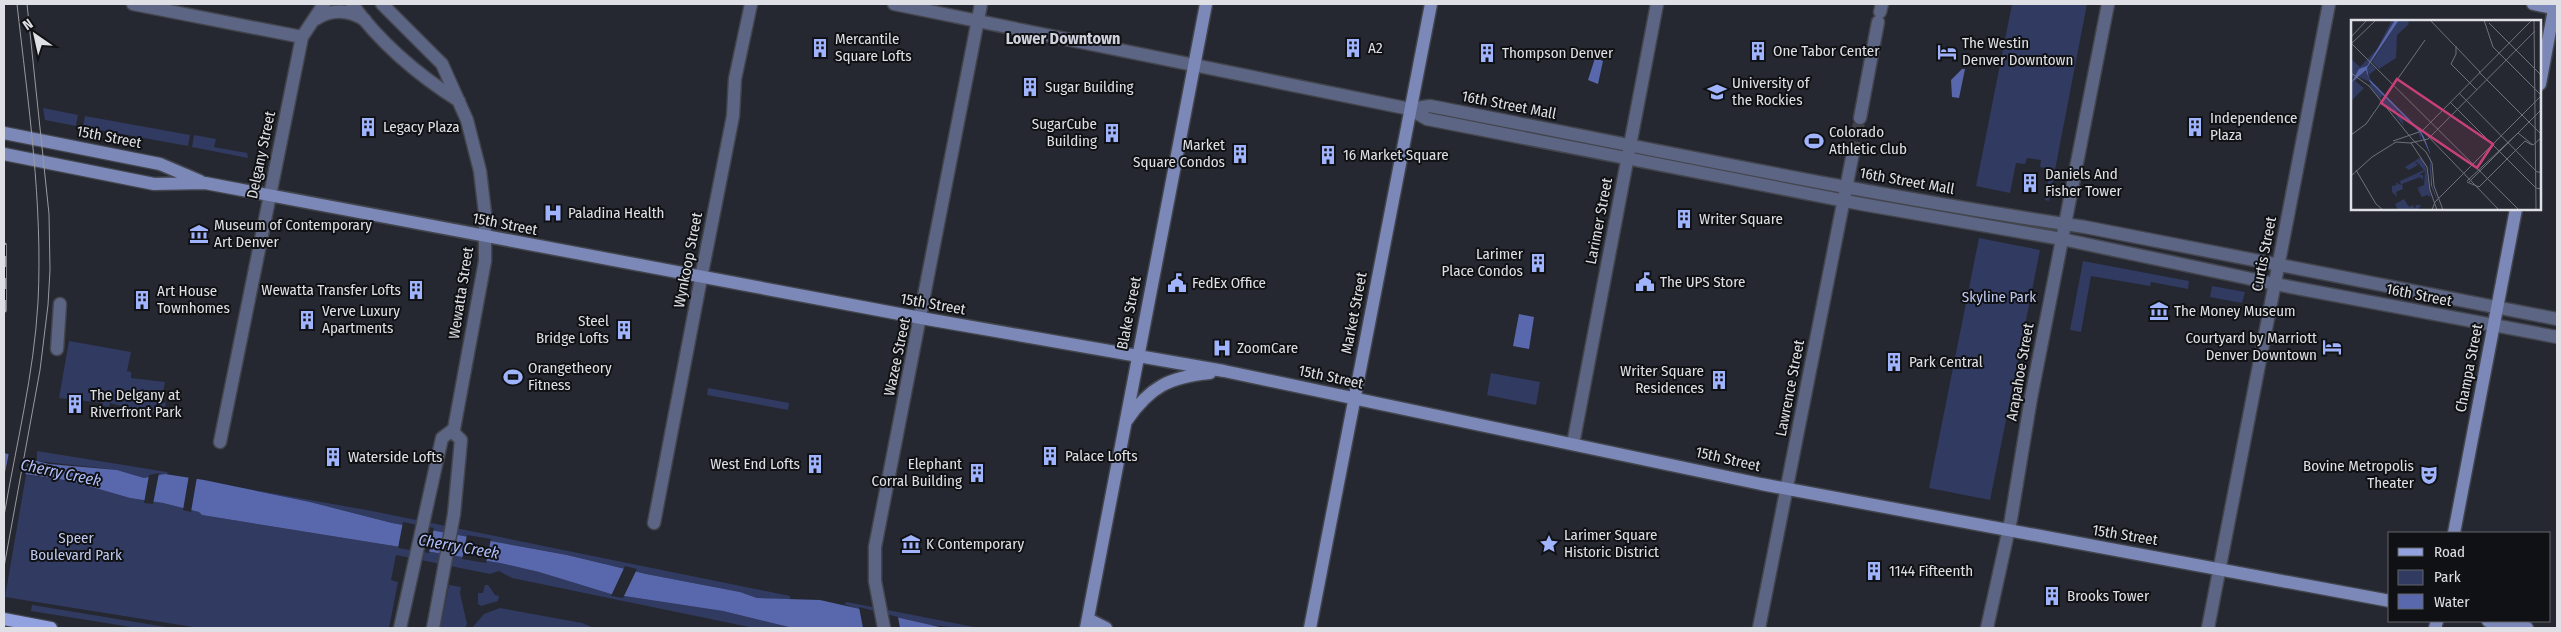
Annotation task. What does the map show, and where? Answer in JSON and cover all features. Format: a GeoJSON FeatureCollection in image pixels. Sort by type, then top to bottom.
{"type":"FeatureCollection","features":[{"type":"Feature","properties":{"kind":"main road","name":"Blake Street"},"geometry":{"type":"LineString","coordinates":[[1087,624],[1124,423],[1206,4]]}},
{"type":"Feature","properties":{"kind":"main road","name":"Market Street"},"geometry":{"type":"LineString","coordinates":[[1310,628],[1431,4]]}},
{"type":"Feature","properties":{"kind":"main road"},"geometry":{"type":"LineString","coordinates":[[2533,4],[2556,7],[2541,79]]}},
{"type":"Feature","properties":{"kind":"main road","name":"15th Street"},"geometry":{"type":"LineString","coordinates":[[4,133],[160,164],[205,184]]}},
{"type":"Feature","properties":{"kind":"main road","name":"15th Street"},"geometry":{"type":"LineString","coordinates":[[4,154],[154,184],[205,184],[701,278],[1224,371],[1786,488],[2388,601]]}},
{"type":"Feature","properties":{"kind":"main road","name":"Champa Street"},"geometry":{"type":"LineString","coordinates":[[2454,532],[2516,210]]}},
{"type":"Feature","properties":{"kind":"main road"},"geometry":{"type":"LineString","coordinates":[[1124,423],[1143,399],[1165,383],[1186,376],[1224,371]]}},
{"type":"Feature","properties":{"kind":"main road"},"geometry":{"type":"LineString","coordinates":[[4,619],[51,628]]}},
{"type":"Feature","properties":{"kind":"main road"},"geometry":{"type":"LineString","coordinates":[[2494,622],[2527,628]]}},
{"type":"Feature","properties":{"kind":"main road"},"geometry":{"type":"LineString","coordinates":[[1087,624],[1106,628]]}},
{"type":"Feature","properties":{"kind":"street"},"geometry":{"type":"LineString","coordinates":[[133,4],[302,37]]}},
{"type":"Feature","properties":{"kind":"street","name":"Delgany Street"},"geometry":{"type":"LineString","coordinates":[[220,442],[302,37],[324,4]]}},
{"type":"Feature","properties":{"kind":"street"},"geometry":{"type":"LineString","coordinates":[[352,4],[365,20],[424,79],[459,102]]}},
{"type":"Feature","properties":{"kind":"street","name":"Wewatta Street"},"geometry":{"type":"LineString","coordinates":[[382,4],[442,64],[459,102],[476,148],[486,237],[485,261],[453,432]]}},
{"type":"Feature","properties":{"kind":"street","name":"Wynkoop Street"},"geometry":{"type":"LineString","coordinates":[[654,523],[732,116],[735,79],[751,4]]}},
{"type":"Feature","properties":{"kind":"street","name":"16th Street Mall"},"geometry":{"type":"LineString","coordinates":[[894,4],[1410,109],[1427,119],[1844,201],[2062,240],[2275,284]]}},
{"type":"Feature","properties":{"kind":"street","name":"Wazee Street"},"geometry":{"type":"LineString","coordinates":[[884,628],[876,587],[874,558],[878,532],[981,4]]}},
{"type":"Feature","properties":{"kind":"street","name":"Larimer Street"},"geometry":{"type":"LineString","coordinates":[[1573,444],[1658,4]]}},
{"type":"Feature","properties":{"kind":"street","name":"Arapahoe Street"},"geometry":{"type":"LineString","coordinates":[[1987,628],[2009,531],[2065,224],[2108,4]]}},
{"type":"Feature","properties":{"kind":"street","name":"Curtis Street"},"geometry":{"type":"LineString","coordinates":[[2208,628],[2280,265],[2329,4]]}},
{"type":"Feature","properties":{"kind":"street","name":"Delgany Street"},"geometry":{"type":"LineString","coordinates":[[311,24],[324,14],[341,11],[349,12],[365,20]]}},
{"type":"Feature","properties":{"kind":"street"},"geometry":{"type":"LineString","coordinates":[[1860,118],[1880,13]]}},
{"type":"Feature","properties":{"kind":"street","name":"16th Street Mall"},"geometry":{"type":"LineString","coordinates":[[1410,109],[1430,106],[1846,186],[2065,224],[2280,265]]}},
{"type":"Feature","properties":{"kind":"street","name":"Lawrence Street"},"geometry":{"type":"LineString","coordinates":[[1759,628],[1853,153]]}},
{"type":"Feature","properties":{"kind":"street","name":"16th Street"},"geometry":{"type":"LineString","coordinates":[[2280,265],[2557,319]]}},
{"type":"Feature","properties":{"kind":"street","name":"16th Street"},"geometry":{"type":"LineString","coordinates":[[2275,284],[2557,337]]}},
{"type":"Feature","properties":{"kind":"street"},"geometry":{"type":"LineString","coordinates":[[57,348],[60,304]]}},
{"type":"Feature","properties":{"kind":"street","name":"Wewatta Street"},"geometry":{"type":"LineString","coordinates":[[400,628],[424,512],[442,438],[453,432]]}},
{"type":"Feature","properties":{"kind":"street","name":"Wewatta Street"},"geometry":{"type":"LineString","coordinates":[[433,628],[453,517],[461,440],[453,432]]}},
{"type":"Feature","properties":{"kind":"green space"},"geometry":{"type":"Polygon","coordinates":[[[2012,4],[2087,4],[2049,201],[2045,200],[2050,169],[2040,167],[2041,160],[2027,158],[2025,164],[2016,163],[2010,193],[1976,186],[2012,4]]]}},
{"type":"Feature","properties":{"kind":"green space"},"geometry":{"type":"Polygon","coordinates":[[[43,108],[78,115],[76,126],[45,120],[43,108]]]}},
{"type":"Feature","properties":{"kind":"green space"},"geometry":{"type":"Polygon","coordinates":[[[85,116],[190,135],[188,146],[83,127],[85,116]]]}},
{"type":"Feature","properties":{"kind":"green space"},"geometry":{"type":"Polygon","coordinates":[[[194,135],[216,139],[214,147],[247,153],[248,158],[192,147],[194,135]]]}},
{"type":"Feature","properties":{"kind":"green space","name":"Skyline Park"},"geometry":{"type":"Polygon","coordinates":[[[1979,238],[2040,250],[1990,500],[1929,488],[1979,238]]]}},
{"type":"Feature","properties":{"kind":"green space"},"geometry":{"type":"Polygon","coordinates":[[[2083,261],[2189,281],[2188,289],[2151,282],[2150,286],[2091,276],[2081,332],[2070,330],[2083,261]]]}},
{"type":"Feature","properties":{"kind":"green space"},"geometry":{"type":"Polygon","coordinates":[[[2212,286],[2245,292],[2242,303],[2210,297],[2212,286]]]}},
{"type":"Feature","properties":{"kind":"green space"},"geometry":{"type":"Polygon","coordinates":[[[69,341],[131,352],[127,371],[131,372],[131,378],[165,382],[161,402],[166,403],[163,415],[141,409],[139,413],[133,412],[134,409],[110,403],[109,407],[103,406],[103,403],[59,398],[69,341]]]}},
{"type":"Feature","properties":{"kind":"green space"},"geometry":{"type":"Polygon","coordinates":[[[1491,373],[1540,382],[1536,405],[1487,395],[1491,373]]]}},
{"type":"Feature","properties":{"kind":"green space"},"geometry":{"type":"Polygon","coordinates":[[[708,388],[789,403],[788,410],[707,395],[708,388]]]}},
{"type":"Feature","properties":{"kind":"green space"},"geometry":{"type":"Polygon","coordinates":[[[37,451],[167,472],[168,474],[144,478],[117,470],[37,461],[37,451]]]}},
{"type":"Feature","properties":{"kind":"green space","name":"Speer Boulevard Park"},"geometry":{"type":"Polygon","coordinates":[[[26,475],[71,481],[130,498],[163,503],[199,512],[202,515],[500,563],[539,572],[611,594],[723,611],[793,628],[749,627],[512,578],[499,571],[490,574],[396,555],[391,580],[398,582],[389,628],[199,628],[5,597],[26,475]]]}},
{"type":"Feature","properties":{"kind":"green space"},"geometry":{"type":"Polygon","coordinates":[[[237,487],[372,511],[790,596],[790,600],[757,598],[740,592],[646,574],[567,555],[392,523],[310,502],[237,487]]]}},
{"type":"Feature","properties":{"kind":"green space"},"geometry":{"type":"Polygon","coordinates":[[[449,585],[461,587],[460,593],[467,624],[465,628],[440,628],[449,585]]]}},
{"type":"Feature","properties":{"kind":"green space"},"geometry":{"type":"Polygon","coordinates":[[[485,585],[488,585],[495,595],[499,596],[498,601],[481,606],[478,604],[478,593],[483,593],[485,585]]]}},
{"type":"Feature","properties":{"kind":"green space"},"geometry":{"type":"Polygon","coordinates":[[[847,602],[979,628],[927,625],[893,619],[844,604],[847,602]]]}},
{"type":"Feature","properties":{"kind":"green space"},"geometry":{"type":"Polygon","coordinates":[[[32,605],[172,628],[137,628],[31,611],[32,605]]]}},
{"type":"Feature","properties":{"kind":"green space"},"geometry":{"type":"Polygon","coordinates":[[[500,608],[582,623],[594,628],[472,628],[484,614],[500,608]]]}},
{"type":"Feature","properties":{"kind":"water"},"geometry":{"type":"Polygon","coordinates":[[[1595,58],[1603,61],[1598,84],[1588,80],[1595,58]]]}},
{"type":"Feature","properties":{"kind":"water"},"geometry":{"type":"Polygon","coordinates":[[[1962,69],[1965,69],[1959,98],[1952,97],[1951,80],[1962,69]]]}},
{"type":"Feature","properties":{"kind":"water"},"geometry":{"type":"Polygon","coordinates":[[[1519,314],[1534,317],[1529,349],[1513,346],[1519,314]]]}},
{"type":"Feature","properties":{"kind":"water","name":"Cherry Creek"},"geometry":{"type":"Polygon","coordinates":[[[4,453],[49,464],[117,470],[144,478],[165,474],[204,480],[310,502],[392,523],[567,555],[646,574],[740,592],[757,598],[820,600],[944,628],[793,628],[723,611],[611,594],[539,572],[500,563],[202,515],[199,512],[163,503],[130,498],[71,481],[4,471],[4,453]]]}},
{"type":"Feature","properties":{"kind":"pier"},"geometry":{"type":"Polygon","coordinates":[[[9,452],[29,457],[25,477],[5,473],[9,452]]]}},
{"type":"Feature","properties":{"kind":"pier"},"geometry":{"type":"Polygon","coordinates":[[[159,473],[153,504],[144,503],[149,475],[159,473]]]}},
{"type":"Feature","properties":{"kind":"pier"},"geometry":{"type":"Polygon","coordinates":[[[189,475],[197,477],[191,512],[183,510],[189,475]]]}},
{"type":"Feature","properties":{"kind":"pier"},"geometry":{"type":"Polygon","coordinates":[[[403,522],[434,528],[429,553],[398,548],[403,522]]]}},
{"type":"Feature","properties":{"kind":"pier"},"geometry":{"type":"Polygon","coordinates":[[[467,535],[491,539],[486,563],[462,559],[467,535]]]}},
{"type":"Feature","properties":{"kind":"pier"},"geometry":{"type":"Polygon","coordinates":[[[625,566],[637,569],[623,598],[611,596],[625,566]]]}},
{"type":"Feature","properties":{"kind":"pier"},"geometry":{"type":"Polygon","coordinates":[[[859,607],[898,617],[900,628],[863,628],[859,607]]]}},
{"type":"Feature","properties":{"kind":"tunnel"},"geometry":{"type":"LineString","coordinates":[[1853,153],[1860,118]]}},
{"type":"Feature","properties":{"kind":"tram line"},"geometry":{"type":"LineString","coordinates":[[4,516],[33,356],[39,265],[34,153],[17,4]]}},
{"type":"Feature","properties":{"kind":"tram line"},"geometry":{"type":"LineString","coordinates":[[4,567],[40,370],[50,270],[49,214],[27,4]]}},
{"type":"Feature","properties":{"kind":"railway"},"geometry":{"type":"LineString","coordinates":[[4,245],[4,310]]}},
{"type":"Feature","properties":{"kind":"place","name":"Mercantile Square Lofts"},"geometry":{"type":"Point","coordinates":[820,48]}},
{"type":"Feature","properties":{"kind":"place","name":"A2"},"geometry":{"type":"Point","coordinates":[1353,48]}},
{"type":"Feature","properties":{"kind":"place","name":"One Tabor Center"},"geometry":{"type":"Point","coordinates":[1758,51]}},
{"type":"Feature","properties":{"kind":"place","name":"The Westin Denver Downtown"},"geometry":{"type":"Point","coordinates":[1947,52]}},
{"type":"Feature","properties":{"kind":"place","name":"Thompson Denver"},"geometry":{"type":"Point","coordinates":[1487,53]}},
{"type":"Feature","properties":{"kind":"place","name":"Sugar Building"},"geometry":{"type":"Point","coordinates":[1030,87]}},
{"type":"Feature","properties":{"kind":"place","name":"University of the Rockies"},"geometry":{"type":"Point","coordinates":[1717,92]}},
{"type":"Feature","properties":{"kind":"place","name":"Legacy Plaza"},"geometry":{"type":"Point","coordinates":[368,127]}},
{"type":"Feature","properties":{"kind":"place","name":"Independence Plaza"},"geometry":{"type":"Point","coordinates":[2195,127]}},
{"type":"Feature","properties":{"kind":"place","name":"SugarCube Building"},"geometry":{"type":"Point","coordinates":[1112,133]}},
{"type":"Feature","properties":{"kind":"place","name":"Colorado Athletic Club"},"geometry":{"type":"Point","coordinates":[1814,141]}},
{"type":"Feature","properties":{"kind":"place","name":"Market Square Condos"},"geometry":{"type":"Point","coordinates":[1240,154]}},
{"type":"Feature","properties":{"kind":"place","name":"16 Market Square"},"geometry":{"type":"Point","coordinates":[1328,155]}},
{"type":"Feature","properties":{"kind":"place","name":"Daniels And Fisher Tower"},"geometry":{"type":"Point","coordinates":[2030,183]}},
{"type":"Feature","properties":{"kind":"place","name":"Paladina Health"},"geometry":{"type":"Point","coordinates":[553,213]}},
{"type":"Feature","properties":{"kind":"place","name":"Writer Square"},"geometry":{"type":"Point","coordinates":[1684,219]}},
{"type":"Feature","properties":{"kind":"place","name":"Museum of Contemporary Art Denver"},"geometry":{"type":"Point","coordinates":[199,234]}},
{"type":"Feature","properties":{"kind":"place","name":"Larimer Place Condos"},"geometry":{"type":"Point","coordinates":[1538,263]}},
{"type":"Feature","properties":{"kind":"place","name":"The UPS Store"},"geometry":{"type":"Point","coordinates":[1645,282]}},
{"type":"Feature","properties":{"kind":"place","name":"FedEx Office"},"geometry":{"type":"Point","coordinates":[1177,283]}},
{"type":"Feature","properties":{"kind":"place","name":"Wewatta Transfer Lofts"},"geometry":{"type":"Point","coordinates":[416,290]}},
{"type":"Feature","properties":{"kind":"place","name":"Art House Townhomes"},"geometry":{"type":"Point","coordinates":[142,300]}},
{"type":"Feature","properties":{"kind":"place","name":"The Money Museum"},"geometry":{"type":"Point","coordinates":[2159,311]}},
{"type":"Feature","properties":{"kind":"place","name":"Verve Luxury Apartments"},"geometry":{"type":"Point","coordinates":[307,320]}},
{"type":"Feature","properties":{"kind":"place","name":"Steel Bridge Lofts"},"geometry":{"type":"Point","coordinates":[624,330]}},
{"type":"Feature","properties":{"kind":"place","name":"Courtyard by Marriott Denver Downtown"},"geometry":{"type":"Point","coordinates":[2332,347]}},
{"type":"Feature","properties":{"kind":"place","name":"ZoomCare"},"geometry":{"type":"Point","coordinates":[1222,348]}},
{"type":"Feature","properties":{"kind":"place","name":"Park Central"},"geometry":{"type":"Point","coordinates":[1894,362]}},
{"type":"Feature","properties":{"kind":"place","name":"Orangetheory Fitness"},"geometry":{"type":"Point","coordinates":[513,377]}},
{"type":"Feature","properties":{"kind":"place","name":"Writer Square Residences"},"geometry":{"type":"Point","coordinates":[1719,380]}},
{"type":"Feature","properties":{"kind":"place","name":"The Delgany at Riverfront Park"},"geometry":{"type":"Point","coordinates":[75,404]}},
{"type":"Feature","properties":{"kind":"place","name":"Palace Lofts"},"geometry":{"type":"Point","coordinates":[1050,456]}},
{"type":"Feature","properties":{"kind":"place","name":"Waterside Lofts"},"geometry":{"type":"Point","coordinates":[333,457]}},
{"type":"Feature","properties":{"kind":"place","name":"West End Lofts"},"geometry":{"type":"Point","coordinates":[815,464]}},
{"type":"Feature","properties":{"kind":"place","name":"Elephant Corral Building"},"geometry":{"type":"Point","coordinates":[977,473]}},
{"type":"Feature","properties":{"kind":"place","name":"Bovine Metropolis Theater"},"geometry":{"type":"Point","coordinates":[2429,475]}},
{"type":"Feature","properties":{"kind":"place","name":"K Contemporary"},"geometry":{"type":"Point","coordinates":[911,544]}},
{"type":"Feature","properties":{"kind":"place","name":"Larimer Square Historic District"},"geometry":{"type":"Point","coordinates":[1549,544]}},
{"type":"Feature","properties":{"kind":"place","name":"1144 Fifteenth"},"geometry":{"type":"Point","coordinates":[1874,571]}},
{"type":"Feature","properties":{"kind":"place","name":"Brooks Tower"},"geometry":{"type":"Point","coordinates":[2052,596]}},
{"type":"Feature","properties":{"kind":"district","name":"Lower Downtown"},"geometry":{"type":"Point","coordinates":[1063,38]}}]}
